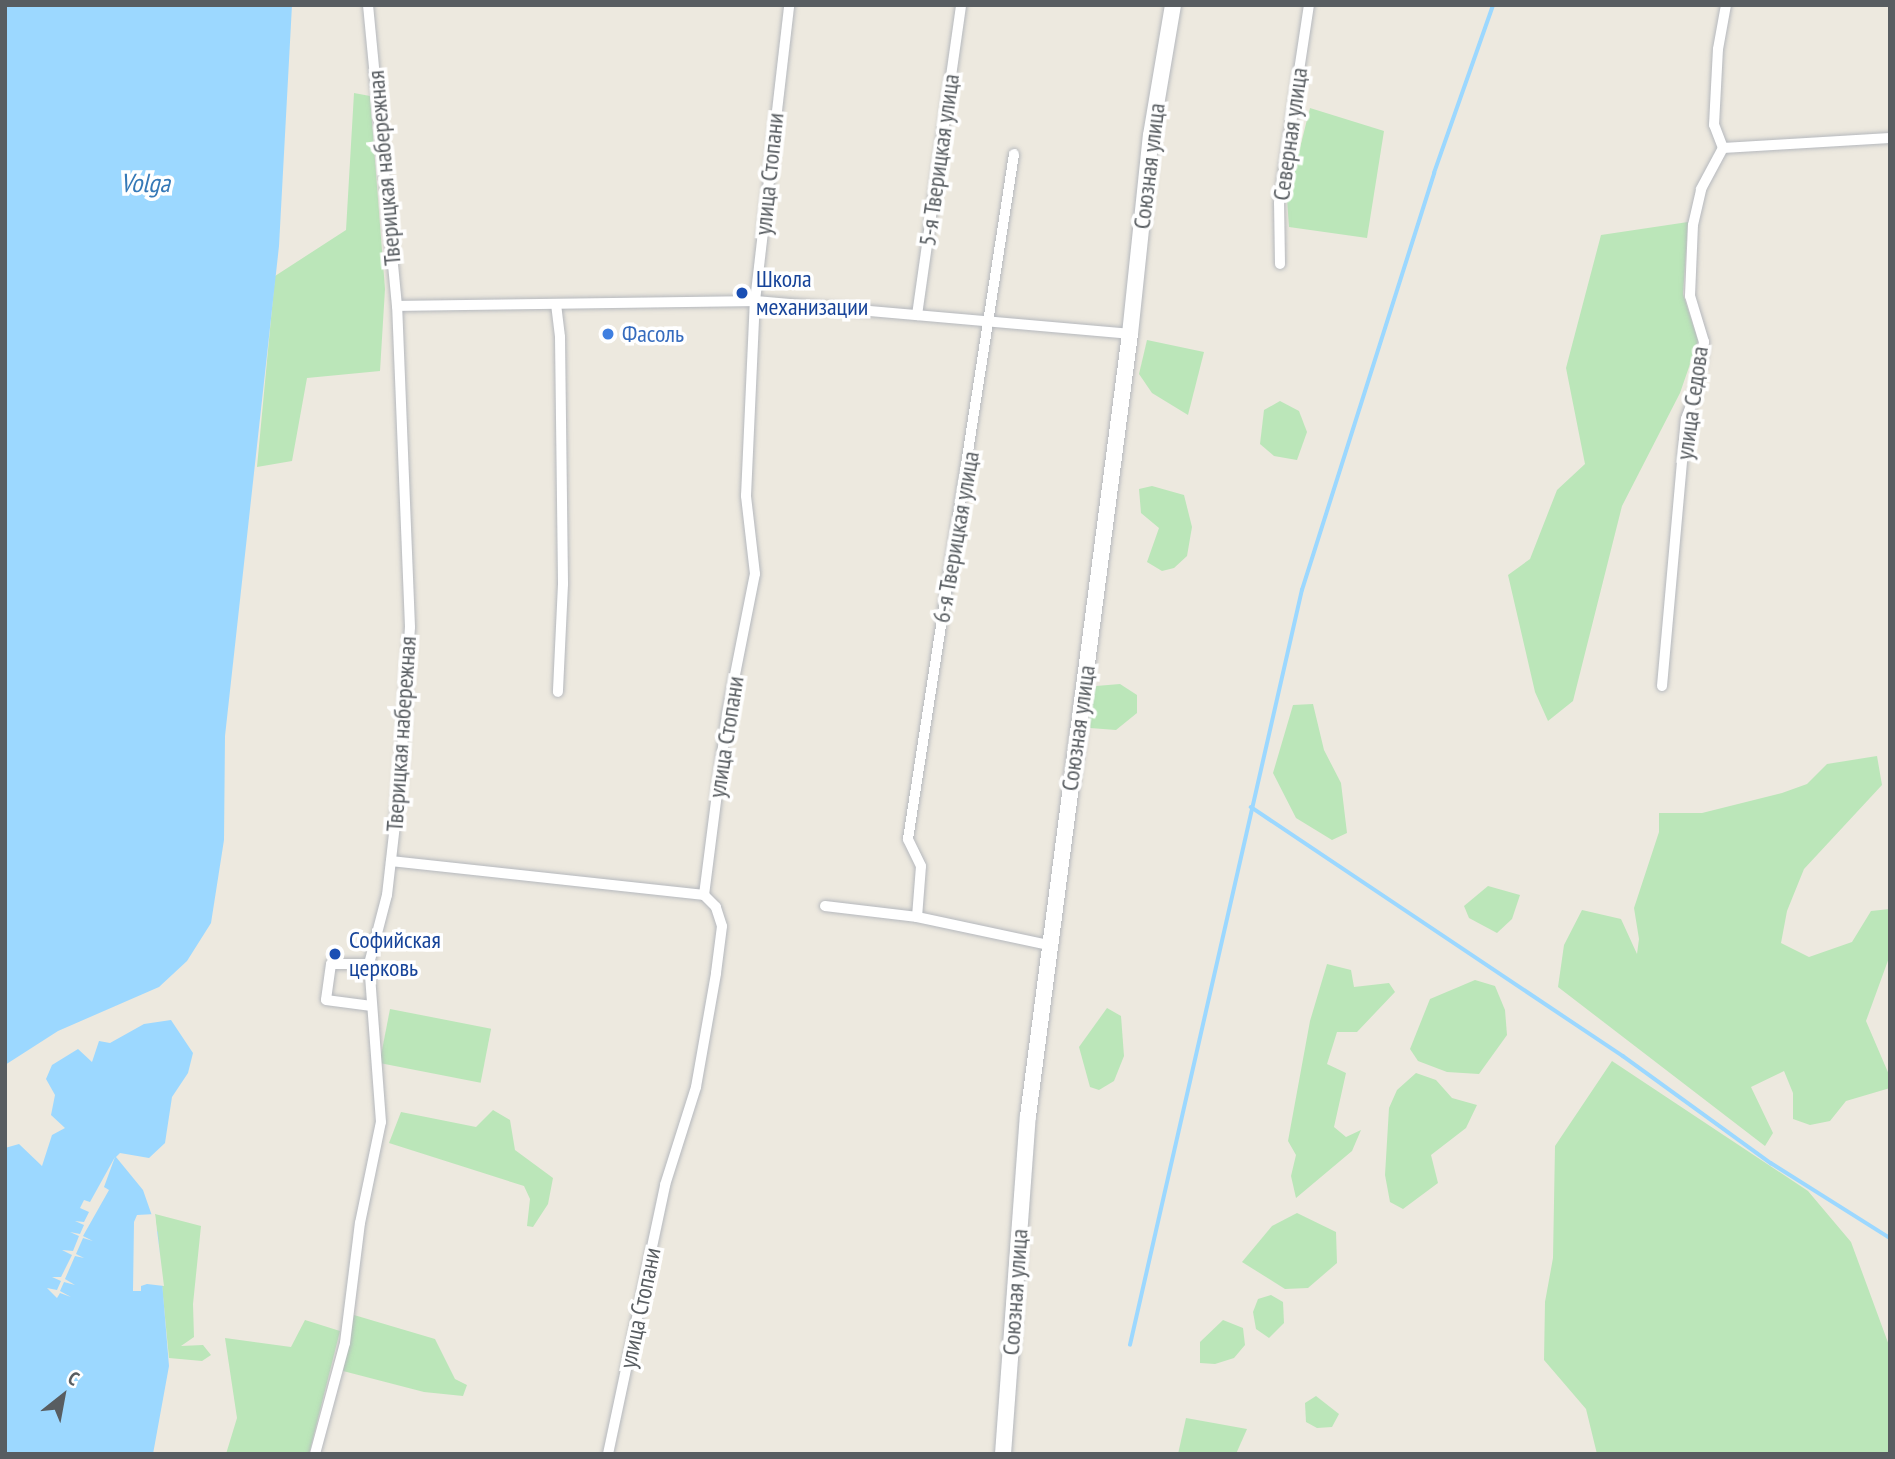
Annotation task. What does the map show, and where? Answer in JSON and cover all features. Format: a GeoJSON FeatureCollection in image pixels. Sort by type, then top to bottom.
{"type":"FeatureCollection","features":[{"type":"Feature","properties":{"kind":"street","name":"Тверицкая набережная"},"geometry":{"type":"LineString","coordinates":[[315,1454],[345,1343],[360,1223],[381,1122],[369,964],[391,861],[410,626],[397,306],[368,5]]}},
{"type":"Feature","properties":{"kind":"street","name":"улица Стопани"},"geometry":{"type":"LineString","coordinates":[[608,1454],[665,1185],[696,1087],[722,926],[716,907],[704,895],[727,715],[755,574],[746,496],[755,302],[789,5]]}},
{"type":"Feature","properties":{"kind":"street","name":"5-я Тверицкая улица"},"geometry":{"type":"LineString","coordinates":[[917,315],[961,5]]}},
{"type":"Feature","properties":{"kind":"street","name":"Союзная улица"},"geometry":{"type":"LineString","coordinates":[[1003,1454],[1028,1116],[1130,334],[1151,135],[1173,5]]}},
{"type":"Feature","properties":{"kind":"street","name":"Северная улица"},"geometry":{"type":"LineString","coordinates":[[1280,264],[1279,203],[1309,5]]}},
{"type":"Feature","properties":{"kind":"street"},"geometry":{"type":"LineString","coordinates":[[1726,5],[1718,49],[1714,125],[1723,148],[1890,138]]}},
{"type":"Feature","properties":{"kind":"street","name":"улица Седова"},"geometry":{"type":"LineString","coordinates":[[1661,686],[1686,419],[1696,392],[1704,342],[1690,296],[1693,225],[1701,189],[1723,148]]}},
{"type":"Feature","properties":{"kind":"street","name":"6-я Тверицкая улица"},"geometry":{"type":"LineString","coordinates":[[917,917],[921,866],[908,839],[991,321],[1014,154]]}},
{"type":"Feature","properties":{"kind":"street"},"geometry":{"type":"LineString","coordinates":[[397,306],[755,302],[1130,334]]}},
{"type":"Feature","properties":{"kind":"street"},"geometry":{"type":"LineString","coordinates":[[556,304],[560,337],[563,584],[558,692]]}},
{"type":"Feature","properties":{"kind":"street"},"geometry":{"type":"LineString","coordinates":[[391,861],[704,895]]}},
{"type":"Feature","properties":{"kind":"street"},"geometry":{"type":"LineString","coordinates":[[825,906],[917,917],[1049,945]]}},
{"type":"Feature","properties":{"kind":"street"},"geometry":{"type":"LineString","coordinates":[[369,964],[331,964],[327,1000],[331,1004],[372,1006]]}},
{"type":"Feature","properties":{"kind":"green space"},"geometry":{"type":"Polygon","coordinates":[[[354,93],[370,96],[385,289],[380,371],[307,378],[292,461],[257,467],[275,276],[346,230],[354,93]]]}},
{"type":"Feature","properties":{"kind":"green space"},"geometry":{"type":"Polygon","coordinates":[[[1310,108],[1384,131],[1367,238],[1289,227],[1287,199],[1310,108]]]}},
{"type":"Feature","properties":{"kind":"green space"},"geometry":{"type":"Polygon","coordinates":[[[1688,222],[1683,294],[1698,341],[1680,393],[1622,506],[1573,701],[1548,721],[1535,692],[1508,575],[1530,559],[1557,490],[1585,464],[1566,368],[1601,235],[1688,222]]]}},
{"type":"Feature","properties":{"kind":"green space"},"geometry":{"type":"Polygon","coordinates":[[[1147,340],[1204,352],[1188,415],[1152,393],[1139,374],[1147,340]]]}},
{"type":"Feature","properties":{"kind":"green space"},"geometry":{"type":"Polygon","coordinates":[[[1280,401],[1299,411],[1307,432],[1297,460],[1274,456],[1260,444],[1264,410],[1280,401]]]}},
{"type":"Feature","properties":{"kind":"green space"},"geometry":{"type":"Polygon","coordinates":[[[1152,486],[1184,495],[1192,527],[1187,556],[1174,568],[1162,571],[1147,562],[1159,528],[1141,513],[1139,489],[1152,486]]]}},
{"type":"Feature","properties":{"kind":"green space"},"geometry":{"type":"Polygon","coordinates":[[[1120,684],[1137,695],[1137,713],[1116,730],[1090,728],[1088,704],[1096,686],[1120,684]]]}},
{"type":"Feature","properties":{"kind":"green space"},"geometry":{"type":"Polygon","coordinates":[[[1313,704],[1324,750],[1341,783],[1347,833],[1332,840],[1296,818],[1273,773],[1293,705],[1313,704]]]}},
{"type":"Feature","properties":{"kind":"green space"},"geometry":{"type":"Polygon","coordinates":[[[1877,756],[1882,785],[1804,869],[1787,911],[1781,943],[1809,957],[1852,942],[1871,911],[1890,909],[1890,955],[1866,1021],[1890,1077],[1890,1088],[1846,1101],[1830,1121],[1810,1125],[1793,1119],[1793,1093],[1784,1071],[1751,1087],[1773,1133],[1765,1146],[1558,987],[1564,945],[1582,910],[1621,919],[1637,954],[1639,939],[1634,908],[1659,832],[1659,813],[1702,813],[1782,793],[1807,784],[1827,764],[1877,756]]]}},
{"type":"Feature","properties":{"kind":"green space"},"geometry":{"type":"Polygon","coordinates":[[[1488,886],[1520,895],[1512,919],[1497,933],[1469,918],[1464,906],[1488,886]]]}},
{"type":"Feature","properties":{"kind":"green space"},"geometry":{"type":"Polygon","coordinates":[[[1327,964],[1351,970],[1354,987],[1389,983],[1395,992],[1357,1032],[1337,1032],[1327,1064],[1346,1073],[1334,1127],[1346,1137],[1361,1130],[1352,1151],[1296,1198],[1291,1176],[1296,1155],[1288,1141],[1310,1021],[1327,964]]]}},
{"type":"Feature","properties":{"kind":"green space"},"geometry":{"type":"Polygon","coordinates":[[[1475,980],[1495,986],[1505,1010],[1507,1035],[1479,1074],[1447,1072],[1418,1061],[1410,1049],[1430,999],[1475,980]]]}},
{"type":"Feature","properties":{"kind":"green space"},"geometry":{"type":"Polygon","coordinates":[[[1107,1008],[1121,1016],[1124,1056],[1114,1081],[1099,1090],[1090,1087],[1079,1047],[1107,1008]]]}},
{"type":"Feature","properties":{"kind":"green space"},"geometry":{"type":"Polygon","coordinates":[[[390,1009],[491,1029],[481,1083],[380,1063],[390,1009]]]}},
{"type":"Feature","properties":{"kind":"green space"},"geometry":{"type":"Polygon","coordinates":[[[1612,1061],[1808,1191],[1851,1242],[1890,1348],[1890,1454],[1597,1454],[1586,1409],[1544,1360],[1545,1302],[1553,1258],[1555,1146],[1612,1061]]]}},
{"type":"Feature","properties":{"kind":"green space"},"geometry":{"type":"Polygon","coordinates":[[[1416,1073],[1436,1080],[1452,1098],[1477,1105],[1466,1128],[1431,1155],[1438,1183],[1403,1209],[1390,1202],[1385,1175],[1389,1108],[1397,1090],[1416,1073]]]}},
{"type":"Feature","properties":{"kind":"green space"},"geometry":{"type":"Polygon","coordinates":[[[493,1110],[510,1120],[515,1150],[553,1178],[548,1204],[533,1227],[527,1226],[530,1199],[524,1186],[389,1143],[401,1112],[476,1127],[493,1110]]]}},
{"type":"Feature","properties":{"kind":"green space"},"geometry":{"type":"Polygon","coordinates":[[[1297,1213],[1336,1232],[1337,1263],[1308,1288],[1285,1289],[1242,1262],[1272,1226],[1297,1213]]]}},
{"type":"Feature","properties":{"kind":"green space"},"geometry":{"type":"Polygon","coordinates":[[[155,1214],[201,1226],[193,1304],[194,1337],[181,1346],[203,1345],[211,1355],[202,1361],[169,1358],[155,1214]]]}},
{"type":"Feature","properties":{"kind":"green space"},"geometry":{"type":"Polygon","coordinates":[[[1271,1295],[1283,1302],[1284,1323],[1269,1338],[1256,1329],[1253,1312],[1258,1299],[1271,1295]]]}},
{"type":"Feature","properties":{"kind":"green space"},"geometry":{"type":"Polygon","coordinates":[[[354,1315],[435,1339],[455,1379],[467,1385],[463,1396],[424,1392],[343,1371],[354,1315]]]}},
{"type":"Feature","properties":{"kind":"green space"},"geometry":{"type":"Polygon","coordinates":[[[305,1320],[340,1331],[309,1454],[226,1454],[237,1418],[225,1338],[291,1347],[305,1320]]]}},
{"type":"Feature","properties":{"kind":"green space"},"geometry":{"type":"Polygon","coordinates":[[[1223,1320],[1243,1328],[1245,1345],[1234,1358],[1215,1364],[1200,1363],[1200,1342],[1223,1320]]]}},
{"type":"Feature","properties":{"kind":"green space"},"geometry":{"type":"Polygon","coordinates":[[[1316,1396],[1339,1414],[1332,1427],[1317,1428],[1306,1422],[1305,1403],[1316,1396]]]}},
{"type":"Feature","properties":{"kind":"green space"},"geometry":{"type":"Polygon","coordinates":[[[1186,1418],[1247,1429],[1236,1454],[1178,1454],[1186,1418]]]}},
{"type":"Feature","properties":{"kind":"water","name":"Volga"},"geometry":{"type":"Polygon","coordinates":[[[5,5],[292,5],[279,246],[225,736],[224,840],[211,923],[187,961],[159,987],[58,1031],[5,1065],[5,5]]]}},
{"type":"Feature","properties":{"kind":"water"},"geometry":{"type":"Polygon","coordinates":[[[171,1020],[193,1053],[188,1073],[172,1097],[165,1143],[149,1158],[120,1153],[116,1157],[143,1190],[158,1233],[169,1366],[153,1454],[5,1454],[5,1148],[19,1144],[42,1166],[52,1135],[65,1128],[51,1115],[55,1095],[46,1079],[52,1065],[78,1049],[92,1062],[99,1041],[110,1043],[144,1024],[171,1020]]]}},
{"type":"Feature","properties":{"kind":"pier"},"geometry":{"type":"Polygon","coordinates":[[[115,1157],[104,1187],[109,1190],[83,1236],[93,1241],[83,1238],[76,1254],[84,1258],[75,1256],[65,1279],[75,1285],[64,1282],[60,1291],[71,1297],[60,1293],[57,1298],[47,1288],[57,1290],[61,1281],[52,1277],[61,1277],[72,1255],[62,1250],[73,1251],[79,1236],[70,1232],[80,1234],[84,1225],[75,1221],[84,1222],[89,1212],[80,1208],[84,1200],[90,1202],[115,1157]]]}},
{"type":"Feature","properties":{"kind":"pier"},"geometry":{"type":"Polygon","coordinates":[[[155,1214],[164,1286],[147,1284],[141,1286],[141,1291],[133,1291],[134,1222],[137,1215],[155,1214]]]}},
{"type":"Feature","properties":{"kind":"waterway"},"geometry":{"type":"LineString","coordinates":[[1130,1345],[1302,590],[1434,173],[1493,5]]}},
{"type":"Feature","properties":{"kind":"waterway"},"geometry":{"type":"LineString","coordinates":[[1251,807],[1623,1056],[1771,1163],[1890,1238]]}},
{"type":"Feature","properties":{"kind":"place","name":"Школа механизации"},"geometry":{"type":"Point","coordinates":[742,293]}},
{"type":"Feature","properties":{"kind":"place","name":"Фасоль"},"geometry":{"type":"Point","coordinates":[608,334]}},
{"type":"Feature","properties":{"kind":"place","name":"Софийская церковь"},"geometry":{"type":"Point","coordinates":[335,954]}}]}
